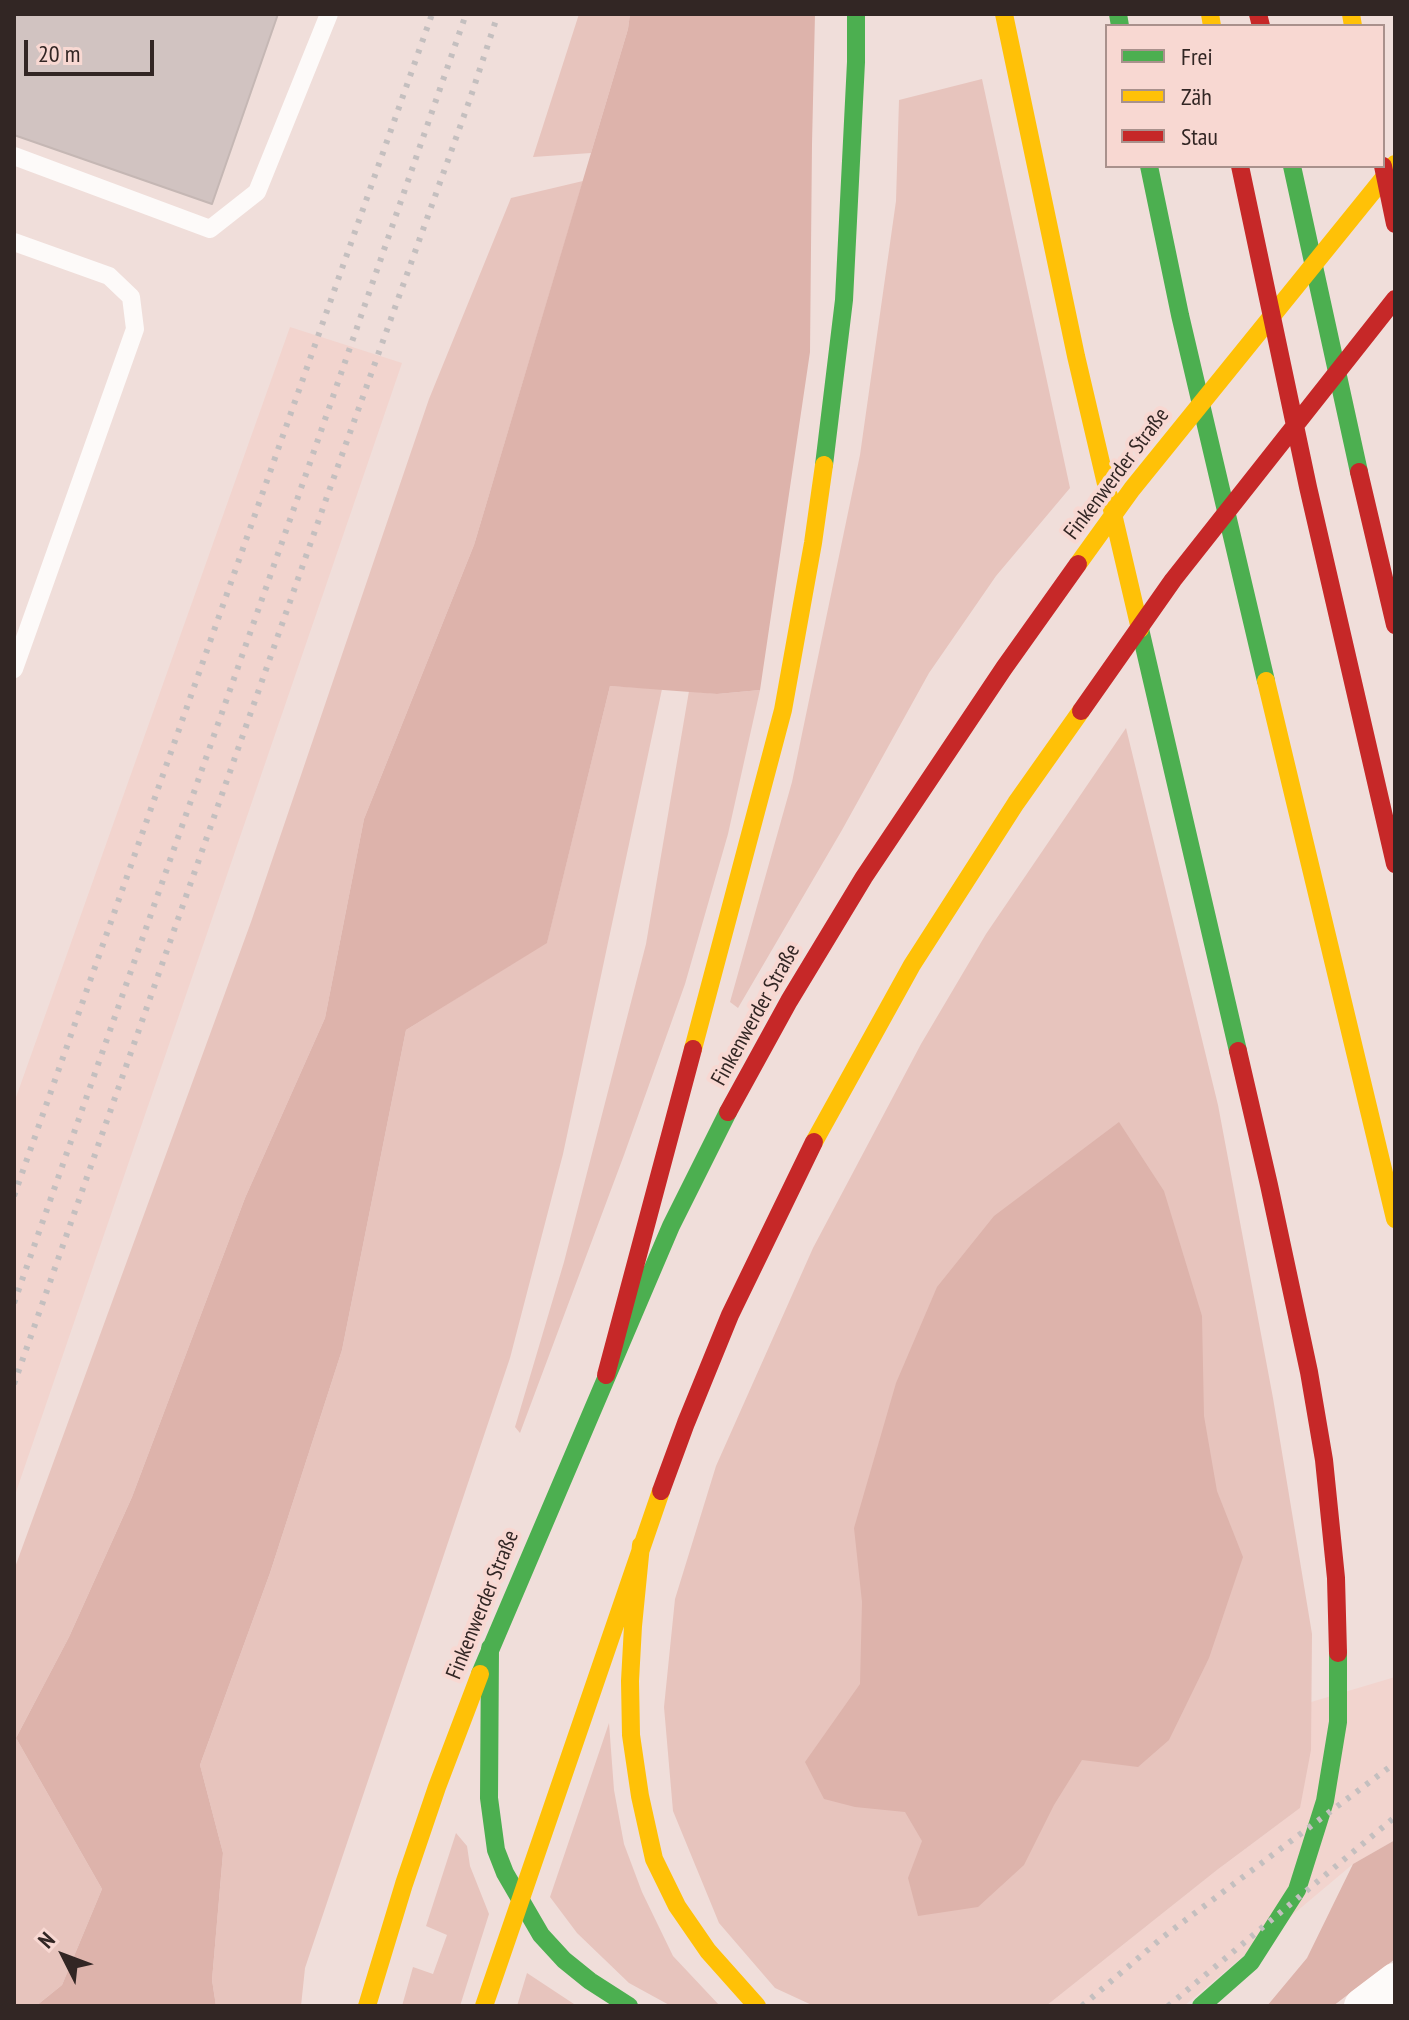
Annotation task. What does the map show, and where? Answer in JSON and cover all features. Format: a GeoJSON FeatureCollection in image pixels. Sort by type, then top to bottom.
{"type":"FeatureCollection","features":[{"type":"Feature","properties":{"kind":"main road"},"geometry":{"type":"LineString","coordinates":[[606,1375],[783,710],[813,543],[844,300],[856,14]]}},
{"type":"Feature","properties":{"kind":"main road"},"geometry":{"type":"LineString","coordinates":[[1004,14],[1076,356],[1269,1185],[1324,1460],[1338,1647],[1338,1722],[1325,1801],[1297,1890],[1251,1962],[1201,2006]]}},
{"type":"Feature","properties":{"kind":"main road","name":"Finkenwerder Straße"},"geometry":{"type":"LineString","coordinates":[[367,2006],[437,1787],[490,1648],[671,1226],[789,1001],[864,877],[1004,668],[1132,489],[1395,164]]}},
{"type":"Feature","properties":{"kind":"main road"},"geometry":{"type":"LineString","coordinates":[[1149,168],[1180,315],[1395,1219]]}},
{"type":"Feature","properties":{"kind":"main road"},"geometry":{"type":"LineString","coordinates":[[1240,168],[1308,487],[1395,864]]}},
{"type":"Feature","properties":{"kind":"main road"},"geometry":{"type":"LineString","coordinates":[[1292,168],[1395,625]]}},
{"type":"Feature","properties":{"kind":"main road"},"geometry":{"type":"LineString","coordinates":[[1383,168],[1395,224]]}},
{"type":"Feature","properties":{"kind":"main road"},"geometry":{"type":"LineString","coordinates":[[484,2006],[641,1545],[686,1423],[730,1315],[799,1170],[912,965],[1016,803],[1173,580],[1395,299]]}},
{"type":"Feature","properties":{"kind":"main road"},"geometry":{"type":"LineString","coordinates":[[641,1545],[630,1681],[631,1735],[654,1859],[677,1906],[708,1951],[757,2006]]}},
{"type":"Feature","properties":{"kind":"main road"},"geometry":{"type":"LineString","coordinates":[[490,1648],[489,1798],[496,1850],[520,1902],[541,1935],[564,1960],[590,1981],[629,2006]]}},
{"type":"Feature","properties":{"kind":"street"},"geometry":{"type":"LineString","coordinates":[[1362,2006],[1395,1981]]}},
{"type":"Feature","properties":{"kind":"lane"},"geometry":{"type":"LineString","coordinates":[[14,156],[210,229],[257,192],[329,14]]}},
{"type":"Feature","properties":{"kind":"lane"},"geometry":{"type":"LineString","coordinates":[[14,242],[109,276],[131,297],[135,329],[14,669]]}},
{"type":"Feature","properties":{"kind":"shaded area"},"geometry":{"type":"Polygon","coordinates":[[[579,14],[630,14],[591,153],[533,157],[579,14]]]}},
{"type":"Feature","properties":{"kind":"shaded area"},"geometry":{"type":"Polygon","coordinates":[[[630,14],[815,14],[810,352],[760,690],[717,694],[610,686],[547,943],[406,1030],[342,1350],[270,1573],[200,1765],[223,1853],[212,1980],[216,2006],[36,2006],[62,1985],[102,1889],[16,1738],[69,1637],[132,1497],[245,1198],[325,1018],[364,819],[474,545],[630,14]]]}},
{"type":"Feature","properties":{"kind":"shaded area"},"geometry":{"type":"Polygon","coordinates":[[[982,79],[1070,488],[996,576],[929,673],[738,1008],[730,1002],[792,782],[860,455],[896,201],[899,100],[982,79]]]}},
{"type":"Feature","properties":{"kind":"shaded area"},"geometry":{"type":"Polygon","coordinates":[[[583,181],[474,545],[364,819],[325,1018],[245,1198],[132,1497],[69,1637],[16,1738],[102,1889],[62,1985],[36,2006],[14,2006],[14,1570],[251,922],[429,399],[511,198],[583,181]]]}},
{"type":"Feature","properties":{"kind":"shaded area"},"geometry":{"type":"Polygon","coordinates":[[[290,327],[402,363],[14,1498],[14,1103],[290,327]]]}},
{"type":"Feature","properties":{"kind":"shaded area"},"geometry":{"type":"Polygon","coordinates":[[[610,686],[662,689],[563,1154],[510,1358],[305,1968],[301,2006],[216,2006],[212,1980],[223,1853],[200,1765],[270,1573],[342,1350],[406,1030],[547,942],[610,686]]]}},
{"type":"Feature","properties":{"kind":"shaded area"},"geometry":{"type":"Polygon","coordinates":[[[760,690],[728,834],[685,984],[520,1433],[515,1427],[564,1262],[646,944],[689,691],[717,694],[760,690]]]}},
{"type":"Feature","properties":{"kind":"shaded area"},"geometry":{"type":"Polygon","coordinates":[[[1126,728],[1218,1105],[1273,1398],[1312,1634],[1311,1750],[1300,1808],[1046,2006],[814,2006],[775,1988],[719,1923],[673,1811],[664,1707],[675,1599],[716,1466],[813,1248],[921,1044],[986,934],[1126,728]]]}},
{"type":"Feature","properties":{"kind":"shaded area"},"geometry":{"type":"Polygon","coordinates":[[[1119,1122],[1164,1191],[1202,1316],[1204,1416],[1217,1491],[1243,1557],[1209,1658],[1169,1740],[1138,1767],[1082,1760],[1054,1805],[1024,1865],[978,1907],[918,1916],[908,1878],[922,1841],[905,1812],[855,1807],[824,1799],[805,1762],[860,1684],[862,1602],[854,1528],[896,1383],[937,1287],[994,1216],[1119,1122]]]}},
{"type":"Feature","properties":{"kind":"shaded area"},"geometry":{"type":"Polygon","coordinates":[[[1395,1677],[1395,1840],[1353,1864],[1184,2006],[1046,2006],[1300,1808],[1281,1711],[1395,1677]]]}},
{"type":"Feature","properties":{"kind":"shaded area"},"geometry":{"type":"Polygon","coordinates":[[[609,1723],[614,1790],[624,1844],[642,1892],[673,1956],[720,2006],[671,2006],[629,1983],[577,1933],[550,1897],[609,1723]]]}},
{"type":"Feature","properties":{"kind":"shaded area"},"geometry":{"type":"Polygon","coordinates":[[[456,1833],[467,1846],[470,1866],[489,1914],[460,2006],[402,2006],[413,1967],[433,1974],[447,1935],[426,1926],[456,1833]]]}},
{"type":"Feature","properties":{"kind":"shaded area"},"geometry":{"type":"Polygon","coordinates":[[[1395,1840],[1395,1959],[1333,2006],[1267,2006],[1307,1958],[1353,1864],[1395,1840]]]}},
{"type":"Feature","properties":{"kind":"shaded area"},"geometry":{"type":"Polygon","coordinates":[[[527,1973],[577,2006],[517,2006],[527,1973]]]}},
{"type":"Feature","properties":{"kind":"building"},"geometry":{"type":"Polygon","coordinates":[[[14,14],[278,14],[212,204],[14,135],[14,14]]]}},
{"type":"Feature","properties":{"kind":"railway"},"geometry":{"type":"LineString","coordinates":[[14,1196],[432,14]]}},
{"type":"Feature","properties":{"kind":"railway"},"geometry":{"type":"LineString","coordinates":[[14,1303],[466,14]]}},
{"type":"Feature","properties":{"kind":"railway"},"geometry":{"type":"LineString","coordinates":[[14,1384],[498,14]]}},
{"type":"Feature","properties":{"kind":"railway"},"geometry":{"type":"LineString","coordinates":[[1082,2006],[1163,1937],[1395,1763]]}},
{"type":"Feature","properties":{"kind":"railway"},"geometry":{"type":"LineString","coordinates":[[1168,2006],[1395,1817]]}},
{"type":"Feature","properties":{"kind":"traffic: fast"},"geometry":{"type":"LineString","coordinates":[[824,465],[844,300],[856,14]]}},
{"type":"Feature","properties":{"kind":"traffic: fast"},"geometry":{"type":"LineString","coordinates":[[1118,14],[1120,24]]}},
{"type":"Feature","properties":{"kind":"traffic: fast"},"geometry":{"type":"LineString","coordinates":[[1149,168],[1180,315],[1266,681]]}},
{"type":"Feature","properties":{"kind":"traffic: fast"},"geometry":{"type":"LineString","coordinates":[[1292,168],[1359,472]]}},
{"type":"Feature","properties":{"kind":"traffic: fast"},"geometry":{"type":"LineString","coordinates":[[1140,629],[1238,1051]]}},
{"type":"Feature","properties":{"kind":"traffic: fast"},"geometry":{"type":"LineString","coordinates":[[480,1674],[671,1226],[728,1112]]}},
{"type":"Feature","properties":{"kind":"traffic: fast"},"geometry":{"type":"LineString","coordinates":[[490,1648],[489,1798],[496,1850],[505,1873],[541,1935],[564,1960],[590,1981],[629,2006]]}},
{"type":"Feature","properties":{"kind":"traffic: fast"},"geometry":{"type":"LineString","coordinates":[[1201,2006],[1251,1962],[1297,1890],[1325,1801],[1338,1722],[1338,1653]]}},
{"type":"Feature","properties":{"kind":"traffic: slow"},"geometry":{"type":"LineString","coordinates":[[1004,14],[1076,356],[1140,629]]}},
{"type":"Feature","properties":{"kind":"traffic: slow"},"geometry":{"type":"LineString","coordinates":[[1210,14],[1212,24]]}},
{"type":"Feature","properties":{"kind":"traffic: slow"},"geometry":{"type":"LineString","coordinates":[[1351,14],[1353,24]]}},
{"type":"Feature","properties":{"kind":"traffic: slow"},"geometry":{"type":"LineString","coordinates":[[1078,564],[1132,489],[1395,164]]}},
{"type":"Feature","properties":{"kind":"traffic: slow"},"geometry":{"type":"LineString","coordinates":[[693,1049],[783,710],[824,465]]}},
{"type":"Feature","properties":{"kind":"traffic: slow"},"geometry":{"type":"LineString","coordinates":[[1266,681],[1395,1219]]}},
{"type":"Feature","properties":{"kind":"traffic: slow"},"geometry":{"type":"LineString","coordinates":[[814,1142],[912,965],[1016,803],[1081,711]]}},
{"type":"Feature","properties":{"kind":"traffic: slow"},"geometry":{"type":"LineString","coordinates":[[484,2006],[661,1491]]}},
{"type":"Feature","properties":{"kind":"traffic: slow"},"geometry":{"type":"LineString","coordinates":[[641,1545],[630,1681],[631,1735],[654,1859],[677,1906],[708,1951],[757,2006]]}},
{"type":"Feature","properties":{"kind":"traffic: slow"},"geometry":{"type":"LineString","coordinates":[[367,2006],[437,1787],[480,1674]]}},
{"type":"Feature","properties":{"kind":"traffic: jam"},"geometry":{"type":"LineString","coordinates":[[1258,14],[1260,24]]}},
{"type":"Feature","properties":{"kind":"traffic: jam"},"geometry":{"type":"LineString","coordinates":[[1240,168],[1308,487],[1395,864]]}},
{"type":"Feature","properties":{"kind":"traffic: jam"},"geometry":{"type":"LineString","coordinates":[[1383,168],[1395,224]]}},
{"type":"Feature","properties":{"kind":"traffic: jam"},"geometry":{"type":"LineString","coordinates":[[1081,711],[1173,580],[1395,299]]}},
{"type":"Feature","properties":{"kind":"traffic: jam"},"geometry":{"type":"LineString","coordinates":[[1359,472],[1395,625]]}},
{"type":"Feature","properties":{"kind":"traffic: jam"},"geometry":{"type":"LineString","coordinates":[[728,1112],[789,1001],[864,877],[1078,564]]}},
{"type":"Feature","properties":{"kind":"traffic: jam"},"geometry":{"type":"LineString","coordinates":[[606,1375],[693,1049]]}},
{"type":"Feature","properties":{"kind":"traffic: jam"},"geometry":{"type":"LineString","coordinates":[[1238,1051],[1309,1372],[1324,1460],[1336,1578],[1338,1653]]}},
{"type":"Feature","properties":{"kind":"traffic: jam"},"geometry":{"type":"LineString","coordinates":[[661,1491],[730,1315],[814,1142]]}}]}
